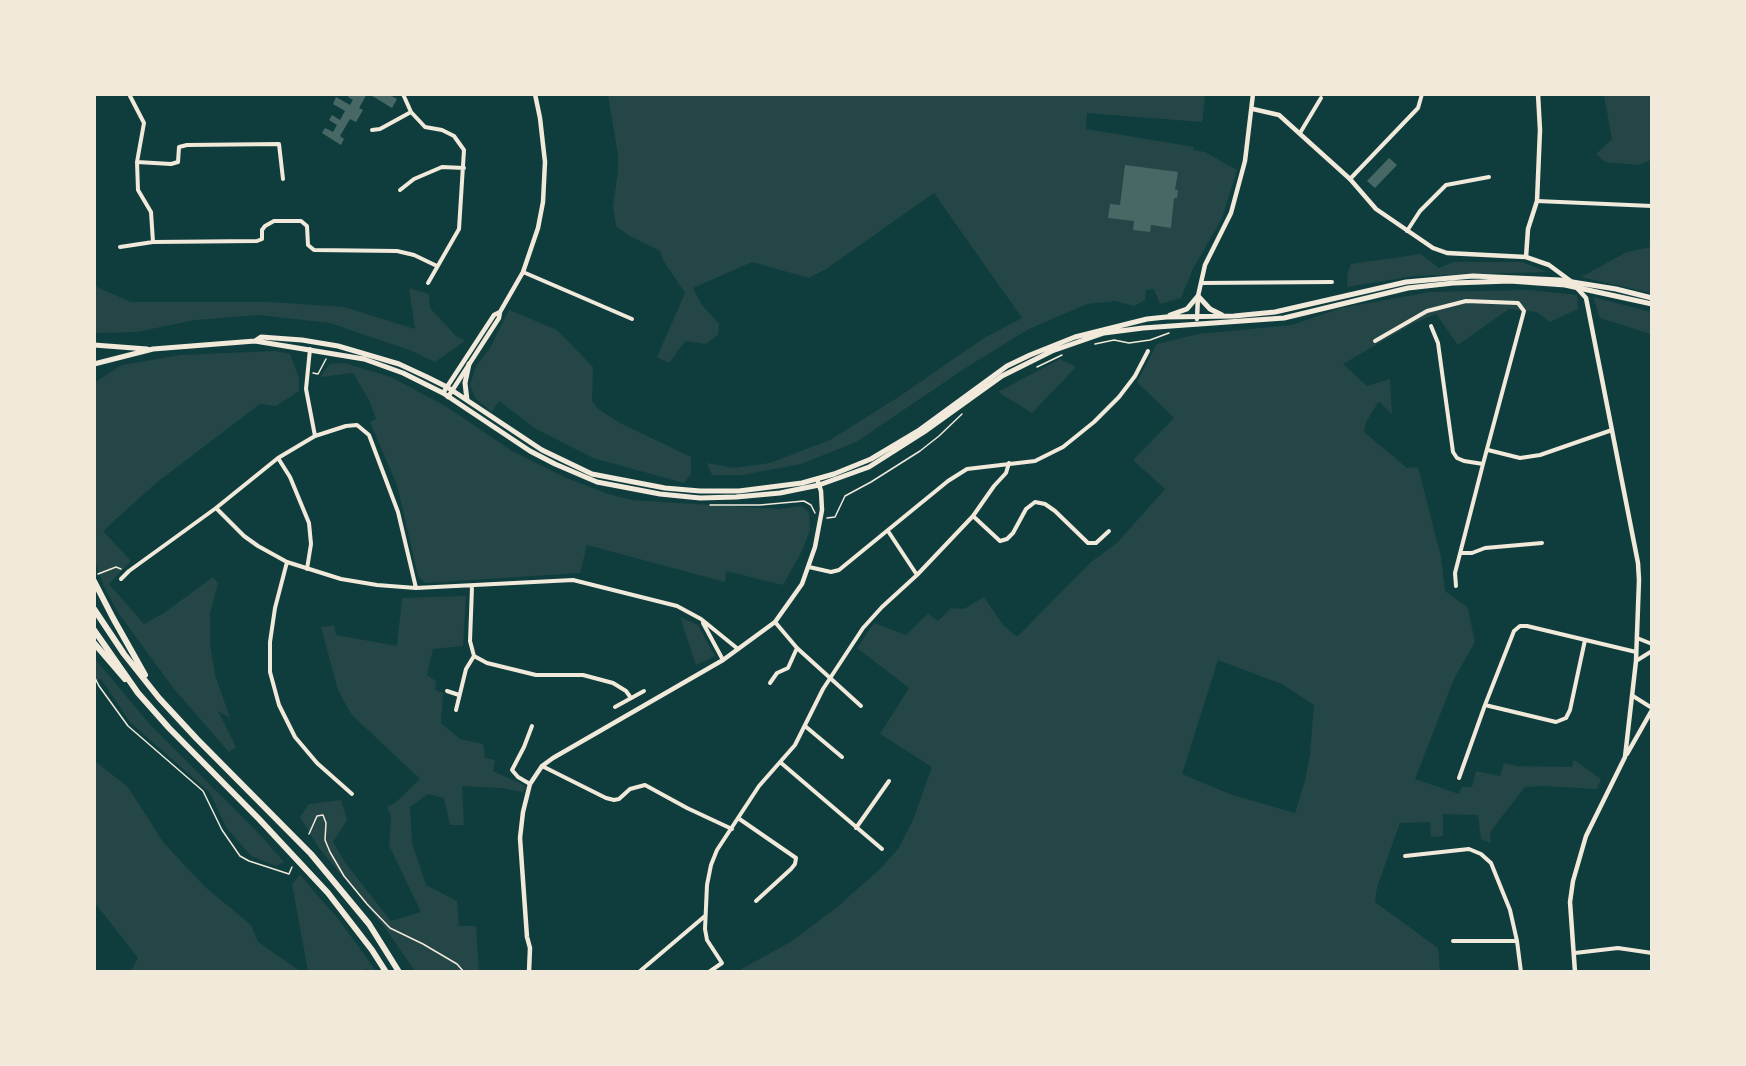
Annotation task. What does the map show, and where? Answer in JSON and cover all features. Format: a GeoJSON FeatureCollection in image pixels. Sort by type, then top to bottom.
{"type":"FeatureCollection","features":[{"type":"Feature","properties":{"kind":"highway"},"geometry":{"type":"LineString","coordinates":[[94,581],[159,698]]}},
{"type":"Feature","properties":{"kind":"highway"},"geometry":{"type":"LineString","coordinates":[[94,609],[124,654],[159,698],[311,854],[369,924],[399,972]]}},
{"type":"Feature","properties":{"kind":"highway"},"geometry":{"type":"LineString","coordinates":[[94,630],[138,693]]}},
{"type":"Feature","properties":{"kind":"highway"},"geometry":{"type":"LineString","coordinates":[[94,643],[168,728],[272,832],[328,893],[386,972]]}},
{"type":"Feature","properties":{"kind":"main road"},"geometry":{"type":"LineString","coordinates":[[255,341],[261,337],[278,338],[338,346],[399,364],[449,389],[558,459],[592,474],[665,488],[739,491],[818,482],[890,449],[1007,366],[1084,334],[1139,321],[1166,317],[1275,312],[1406,282],[1479,276],[1560,280],[1652,304]]}},
{"type":"Feature","properties":{"kind":"main road"},"geometry":{"type":"LineString","coordinates":[[94,345],[153,349],[255,341],[364,359],[385,366],[446,395],[530,451],[570,471],[609,485],[660,495],[700,498],[736,497],[780,493],[869,467],[924,432],[1002,376],[1052,351],[1090,337],[1122,330],[1284,318],[1425,285],[1510,281],[1586,286],[1652,298]]}},
{"type":"Feature","properties":{"kind":"main road"},"geometry":{"type":"LineString","coordinates":[[1166,317],[1187,309],[1198,297],[1210,309],[1225,316]]}},
{"type":"Feature","properties":{"kind":"main road"},"geometry":{"type":"LineString","coordinates":[[94,363],[153,349]]}},
{"type":"Feature","properties":{"kind":"main road"},"geometry":{"type":"LineString","coordinates":[[467,400],[465,383],[469,364]]}},
{"type":"Feature","properties":{"kind":"street"},"geometry":{"type":"LineString","coordinates":[[129,94],[144,123],[137,162],[138,190],[151,212],[153,242]]}},
{"type":"Feature","properties":{"kind":"street"},"geometry":{"type":"LineString","coordinates":[[403,94],[411,112],[425,127],[442,130],[454,136],[464,150],[459,229],[428,283]]}},
{"type":"Feature","properties":{"kind":"street"},"geometry":{"type":"LineString","coordinates":[[449,389],[469,364],[499,318],[500,312],[522,273],[538,228],[543,202],[545,162],[535,94]]}},
{"type":"Feature","properties":{"kind":"street"},"geometry":{"type":"LineString","coordinates":[[1197,325],[1200,283],[1208,258],[1231,213],[1245,161],[1254,94]]}},
{"type":"Feature","properties":{"kind":"street"},"geometry":{"type":"LineString","coordinates":[[1350,179],[1418,108],[1422,94]]}},
{"type":"Feature","properties":{"kind":"street"},"geometry":{"type":"LineString","coordinates":[[1526,256],[1528,229],[1537,201],[1540,130],[1538,94]]}},
{"type":"Feature","properties":{"kind":"street"},"geometry":{"type":"LineString","coordinates":[[1300,133],[1321,98]]}},
{"type":"Feature","properties":{"kind":"street"},"geometry":{"type":"LineString","coordinates":[[1253,109],[1279,115],[1350,179],[1376,209],[1433,248],[1447,253],[1526,256],[1549,265],[1570,280],[1586,298],[1638,563],[1636,661],[1625,757]]}},
{"type":"Feature","properties":{"kind":"street"},"geometry":{"type":"LineString","coordinates":[[372,130],[380,129],[411,112]]}},
{"type":"Feature","properties":{"kind":"street"},"geometry":{"type":"LineString","coordinates":[[137,162],[171,164],[177,162],[179,147],[187,145],[279,144],[283,179]]}},
{"type":"Feature","properties":{"kind":"street"},"geometry":{"type":"LineString","coordinates":[[400,190],[414,179],[442,167],[464,168]]}},
{"type":"Feature","properties":{"kind":"street"},"geometry":{"type":"LineString","coordinates":[[1406,231],[1420,211],[1446,185],[1489,177]]}},
{"type":"Feature","properties":{"kind":"street"},"geometry":{"type":"LineString","coordinates":[[1537,201],[1652,206]]}},
{"type":"Feature","properties":{"kind":"street"},"geometry":{"type":"LineString","coordinates":[[120,247],[153,242],[241,243],[257,241],[262,239],[265,226],[274,221],[301,221],[308,226],[308,244],[314,250],[398,251],[414,255],[437,266]]}},
{"type":"Feature","properties":{"kind":"street"},"geometry":{"type":"LineString","coordinates":[[522,273],[632,319]]}},
{"type":"Feature","properties":{"kind":"street"},"geometry":{"type":"LineString","coordinates":[[1200,283],[1332,282]]}},
{"type":"Feature","properties":{"kind":"street"},"geometry":{"type":"LineString","coordinates":[[1376,341],[1427,311],[1466,301],[1518,303],[1524,311],[1455,573],[1456,586]]}},
{"type":"Feature","properties":{"kind":"street"},"geometry":{"type":"LineString","coordinates":[[446,395],[494,315],[500,312]]}},
{"type":"Feature","properties":{"kind":"street"},"geometry":{"type":"LineString","coordinates":[[1431,326],[1438,343],[1453,452],[1456,458],[1483,464]]}},
{"type":"Feature","properties":{"kind":"street"},"geometry":{"type":"LineString","coordinates":[[310,349],[306,389],[315,436]]}},
{"type":"Feature","properties":{"kind":"street"},"geometry":{"type":"LineString","coordinates":[[809,567],[831,572],[839,570],[948,481],[967,469],[1040,459],[1078,436],[1119,397],[1148,351]]}},
{"type":"Feature","properties":{"kind":"street"},"geometry":{"type":"LineString","coordinates":[[121,579],[278,458],[315,436],[346,426],[357,425],[365,430],[372,442],[398,512],[416,588]]}},
{"type":"Feature","properties":{"kind":"street"},"geometry":{"type":"LineString","coordinates":[[1488,450],[1520,458],[1540,455],[1613,430]]}},
{"type":"Feature","properties":{"kind":"street"},"geometry":{"type":"LineString","coordinates":[[278,458],[290,477],[309,523],[310,544],[307,569]]}},
{"type":"Feature","properties":{"kind":"street"},"geometry":{"type":"LineString","coordinates":[[710,972],[722,963],[707,940],[705,929],[707,885],[717,850],[759,786],[795,745],[817,700],[873,615],[918,575],[973,516],[1006,473],[1009,463]]}},
{"type":"Feature","properties":{"kind":"street"},"geometry":{"type":"LineString","coordinates":[[530,972],[520,838],[530,784],[542,766],[553,758],[723,660],[775,622],[802,584],[809,567],[821,518],[818,482]]}},
{"type":"Feature","properties":{"kind":"street"},"geometry":{"type":"LineString","coordinates":[[973,516],[1000,541],[1007,539],[1026,509],[1035,502],[1045,504],[1088,543],[1096,543],[1109,531]]}},
{"type":"Feature","properties":{"kind":"street"},"geometry":{"type":"LineString","coordinates":[[216,508],[244,536],[286,562],[341,579],[416,588],[472,587],[573,580],[677,606],[701,620],[738,649]]}},
{"type":"Feature","properties":{"kind":"street"},"geometry":{"type":"LineString","coordinates":[[888,531],[918,575]]}},
{"type":"Feature","properties":{"kind":"street"},"geometry":{"type":"LineString","coordinates":[[1460,553],[1472,553],[1485,548],[1542,543]]}},
{"type":"Feature","properties":{"kind":"street"},"geometry":{"type":"LineString","coordinates":[[286,562],[270,642],[270,672],[279,705],[295,737],[316,763],[352,794]]}},
{"type":"Feature","properties":{"kind":"street"},"geometry":{"type":"LineString","coordinates":[[456,710],[466,669],[474,656],[470,641],[472,587]]}},
{"type":"Feature","properties":{"kind":"street"},"geometry":{"type":"LineString","coordinates":[[701,620],[723,660]]}},
{"type":"Feature","properties":{"kind":"street"},"geometry":{"type":"LineString","coordinates":[[775,622],[797,648],[861,705]]}},
{"type":"Feature","properties":{"kind":"street"},"geometry":{"type":"LineString","coordinates":[[1460,778],[1514,631],[1520,626],[1636,652]]}},
{"type":"Feature","properties":{"kind":"street"},"geometry":{"type":"LineString","coordinates":[[1636,638],[1652,644]]}},
{"type":"Feature","properties":{"kind":"street"},"geometry":{"type":"LineString","coordinates":[[1485,705],[1556,722],[1566,718],[1570,710],[1585,640]]}},
{"type":"Feature","properties":{"kind":"street"},"geometry":{"type":"LineString","coordinates":[[770,682],[777,673],[788,668],[797,648]]}},
{"type":"Feature","properties":{"kind":"street"},"geometry":{"type":"LineString","coordinates":[[1636,661],[1652,651]]}},
{"type":"Feature","properties":{"kind":"street"},"geometry":{"type":"LineString","coordinates":[[474,656],[487,663],[536,675],[582,675],[613,683],[626,691],[631,698]]}},
{"type":"Feature","properties":{"kind":"street"},"geometry":{"type":"LineString","coordinates":[[615,707],[644,690]]}},
{"type":"Feature","properties":{"kind":"street"},"geometry":{"type":"LineString","coordinates":[[447,691],[459,695]]}},
{"type":"Feature","properties":{"kind":"street"},"geometry":{"type":"LineString","coordinates":[[1575,972],[1570,902],[1578,859],[1586,836],[1625,757],[1652,709],[1633,696]]}},
{"type":"Feature","properties":{"kind":"street"},"geometry":{"type":"LineString","coordinates":[[530,784],[518,777],[512,770],[525,747],[532,726]]}},
{"type":"Feature","properties":{"kind":"street"},"geometry":{"type":"LineString","coordinates":[[805,726],[842,758]]}},
{"type":"Feature","properties":{"kind":"street"},"geometry":{"type":"LineString","coordinates":[[780,762],[882,849]]}},
{"type":"Feature","properties":{"kind":"street"},"geometry":{"type":"LineString","coordinates":[[542,766],[614,800],[619,799],[630,789],[645,785],[732,829]]}},
{"type":"Feature","properties":{"kind":"street"},"geometry":{"type":"LineString","coordinates":[[856,828],[889,781]]}},
{"type":"Feature","properties":{"kind":"street"},"geometry":{"type":"LineString","coordinates":[[738,818],[796,858],[791,869],[756,901]]}},
{"type":"Feature","properties":{"kind":"street"},"geometry":{"type":"LineString","coordinates":[[1405,856],[1469,849],[1481,854],[1491,864],[1510,909],[1521,972]]}},
{"type":"Feature","properties":{"kind":"street"},"geometry":{"type":"LineString","coordinates":[[639,972],[650,960],[705,916]]}},
{"type":"Feature","properties":{"kind":"street"},"geometry":{"type":"LineString","coordinates":[[1453,941],[1517,941]]}},
{"type":"Feature","properties":{"kind":"street"},"geometry":{"type":"LineString","coordinates":[[1575,953],[1618,948],[1652,953]]}},
{"type":"Feature","properties":{"kind":"path"},"geometry":{"type":"LineString","coordinates":[[1095,344],[1114,340],[1129,343],[1161,336]]}},
{"type":"Feature","properties":{"kind":"path"},"geometry":{"type":"LineString","coordinates":[[1033,369],[1065,354]]}},
{"type":"Feature","properties":{"kind":"path"},"geometry":{"type":"LineString","coordinates":[[318,374],[326,358]]}},
{"type":"Feature","properties":{"kind":"path"},"geometry":{"type":"LineString","coordinates":[[829,518],[835,518],[845,496],[920,451],[962,413]]}},
{"type":"Feature","properties":{"kind":"path"},"geometry":{"type":"LineString","coordinates":[[94,576],[116,567],[129,571]]}},
{"type":"Feature","properties":{"kind":"path"},"geometry":{"type":"LineString","coordinates":[[94,676],[128,726],[202,791],[222,830],[240,856],[290,874],[292,867]]}},
{"type":"Feature","properties":{"kind":"path"},"geometry":{"type":"LineString","coordinates":[[309,834],[317,816],[323,815],[326,823],[325,840],[330,852],[344,876],[367,904],[390,928],[457,964],[464,972]]}},
{"type":"Feature","properties":{"kind":"shaded area"},"geometry":{"type":"Polygon","coordinates":[[[608,95],[1205,95],[1202,122],[1087,113],[1086,129],[1194,147],[1193,150],[1205,152],[1237,170],[1222,218],[1193,269],[1181,298],[1160,304],[1154,289],[1146,290],[1145,300],[1134,306],[1115,301],[1087,304],[1029,329],[970,365],[856,442],[801,464],[742,475],[712,475],[707,463],[733,468],[770,463],[830,440],[897,398],[984,338],[1022,318],[934,193],[826,269],[809,278],[752,262],[693,288],[702,305],[719,324],[718,335],[706,344],[685,341],[669,363],[657,357],[685,293],[663,260],[660,251],[628,235],[616,226],[613,207],[618,155],[608,95]]]}},
{"type":"Feature","properties":{"kind":"shaded area"},"geometry":{"type":"Polygon","coordinates":[[[1604,95],[1651,95],[1651,160],[1638,165],[1605,162],[1596,154],[1612,139],[1604,95]]]}},
{"type":"Feature","properties":{"kind":"shaded area"},"geometry":{"type":"Polygon","coordinates":[[[1651,247],[1651,293],[1581,277],[1627,252],[1651,247]]]}},
{"type":"Feature","properties":{"kind":"shaded area"},"geometry":{"type":"Polygon","coordinates":[[[1421,254],[1439,268],[1454,262],[1522,262],[1547,272],[1415,276],[1347,287],[1351,264],[1421,254]]]}},
{"type":"Feature","properties":{"kind":"shaded area"},"geometry":{"type":"Polygon","coordinates":[[[94,285],[131,302],[270,302],[344,307],[415,329],[409,288],[429,294],[430,308],[456,336],[465,341],[435,362],[412,351],[330,323],[259,315],[195,320],[137,332],[95,333],[94,285]]]}},
{"type":"Feature","properties":{"kind":"shaded area"},"geometry":{"type":"Polygon","coordinates":[[[1529,290],[1577,295],[1578,309],[1550,322],[1537,312],[1509,309],[1458,345],[1436,314],[1414,323],[1343,364],[1367,386],[1390,379],[1392,414],[1379,401],[1366,422],[1364,432],[1407,468],[1418,467],[1441,557],[1445,591],[1468,608],[1475,642],[1454,679],[1415,779],[1459,794],[1462,787],[1472,787],[1476,771],[1500,776],[1504,763],[1517,766],[1572,767],[1574,760],[1601,779],[1597,789],[1525,787],[1490,832],[1491,843],[1481,839],[1478,815],[1443,814],[1443,836],[1431,837],[1430,822],[1400,823],[1377,887],[1375,902],[1438,948],[1440,971],[736,972],[792,941],[836,908],[880,869],[898,849],[913,820],[932,767],[880,734],[909,688],[857,648],[874,623],[906,635],[928,614],[938,621],[951,608],[964,609],[984,597],[1003,625],[1017,637],[1091,562],[1117,543],[1165,489],[1133,460],[1174,418],[1137,382],[1157,344],[1198,334],[1292,325],[1341,308],[1430,292],[1529,290]],[[1218,660],[1182,774],[1232,795],[1295,813],[1305,781],[1310,754],[1314,705],[1282,684],[1218,660]]]}},
{"type":"Feature","properties":{"kind":"shaded area"},"geometry":{"type":"Polygon","coordinates":[[[1593,297],[1651,312],[1651,334],[1600,318],[1593,297]]]}},
{"type":"Feature","properties":{"kind":"shaded area"},"geometry":{"type":"Polygon","coordinates":[[[509,310],[557,330],[593,367],[592,401],[597,408],[620,423],[691,457],[691,474],[684,483],[593,458],[536,429],[499,401],[492,412],[476,399],[470,385],[476,366],[490,348],[509,310]]]}},
{"type":"Feature","properties":{"kind":"shaded area"},"geometry":{"type":"Polygon","coordinates":[[[275,351],[290,354],[299,378],[299,391],[276,406],[260,404],[156,483],[103,531],[131,561],[109,584],[144,624],[164,613],[213,577],[218,583],[210,613],[210,644],[215,675],[230,718],[218,711],[236,747],[229,752],[174,689],[119,614],[104,587],[94,559],[94,383],[122,365],[180,355],[275,351]]]}},
{"type":"Feature","properties":{"kind":"shaded area"},"geometry":{"type":"Polygon","coordinates":[[[1060,359],[1076,367],[1032,413],[998,392],[1060,359]]]}},
{"type":"Feature","properties":{"kind":"shaded area"},"geometry":{"type":"Polygon","coordinates":[[[344,363],[391,377],[447,407],[512,451],[564,477],[608,494],[632,500],[710,505],[779,509],[802,506],[809,512],[810,530],[802,551],[783,585],[726,571],[725,582],[587,545],[580,573],[425,583],[418,576],[397,485],[370,422],[376,419],[369,400],[353,373],[320,377],[330,364],[344,363]]]}},
{"type":"Feature","properties":{"kind":"shaded area"},"geometry":{"type":"Polygon","coordinates":[[[466,596],[463,646],[433,649],[427,675],[436,681],[435,690],[443,693],[441,723],[460,739],[483,744],[485,758],[495,760],[493,771],[526,786],[523,792],[501,788],[462,786],[464,825],[450,825],[444,798],[428,794],[410,807],[412,843],[426,885],[457,901],[459,926],[476,926],[479,971],[415,971],[383,925],[319,848],[300,817],[309,804],[341,800],[347,820],[333,842],[346,864],[391,921],[421,912],[389,845],[391,816],[387,807],[395,803],[420,779],[351,714],[338,690],[321,627],[334,625],[336,635],[397,646],[402,598],[466,596]]]}},
{"type":"Feature","properties":{"kind":"shaded area"},"geometry":{"type":"Polygon","coordinates":[[[680,617],[698,625],[715,656],[696,665],[680,617]]]}},
{"type":"Feature","properties":{"kind":"shaded area"},"geometry":{"type":"Polygon","coordinates":[[[94,658],[153,728],[284,862],[276,866],[251,856],[226,827],[210,793],[130,722],[101,679],[95,681],[94,658]]]}},
{"type":"Feature","properties":{"kind":"shaded area"},"geometry":{"type":"Polygon","coordinates":[[[95,761],[128,787],[163,842],[204,886],[251,925],[258,942],[300,971],[131,971],[138,958],[95,903],[95,761]]]}},
{"type":"Feature","properties":{"kind":"shaded area"},"geometry":{"type":"Polygon","coordinates":[[[300,875],[339,920],[376,971],[367,969],[308,971],[292,884],[300,875]]]}},
{"type":"Feature","properties":{"kind":"building"},"geometry":{"type":"Polygon","coordinates":[[[350,94],[367,94],[359,108],[363,110],[356,122],[350,119],[340,136],[344,139],[341,145],[322,133],[325,128],[333,132],[337,125],[329,120],[332,115],[340,120],[345,111],[333,104],[336,97],[350,105],[353,100],[348,97],[350,94]]]}},
{"type":"Feature","properties":{"kind":"building"},"geometry":{"type":"Polygon","coordinates":[[[369,94],[388,94],[397,99],[392,108],[369,94]]]}},
{"type":"Feature","properties":{"kind":"building"},"geometry":{"type":"Polygon","coordinates":[[[1389,158],[1397,165],[1375,188],[1367,181],[1389,158]]]}},
{"type":"Feature","properties":{"kind":"building"},"geometry":{"type":"Polygon","coordinates":[[[1125,165],[1178,172],[1175,190],[1178,190],[1177,198],[1174,198],[1171,228],[1151,225],[1150,232],[1133,230],[1134,221],[1108,218],[1110,204],[1120,205],[1125,165]]]}}]}
